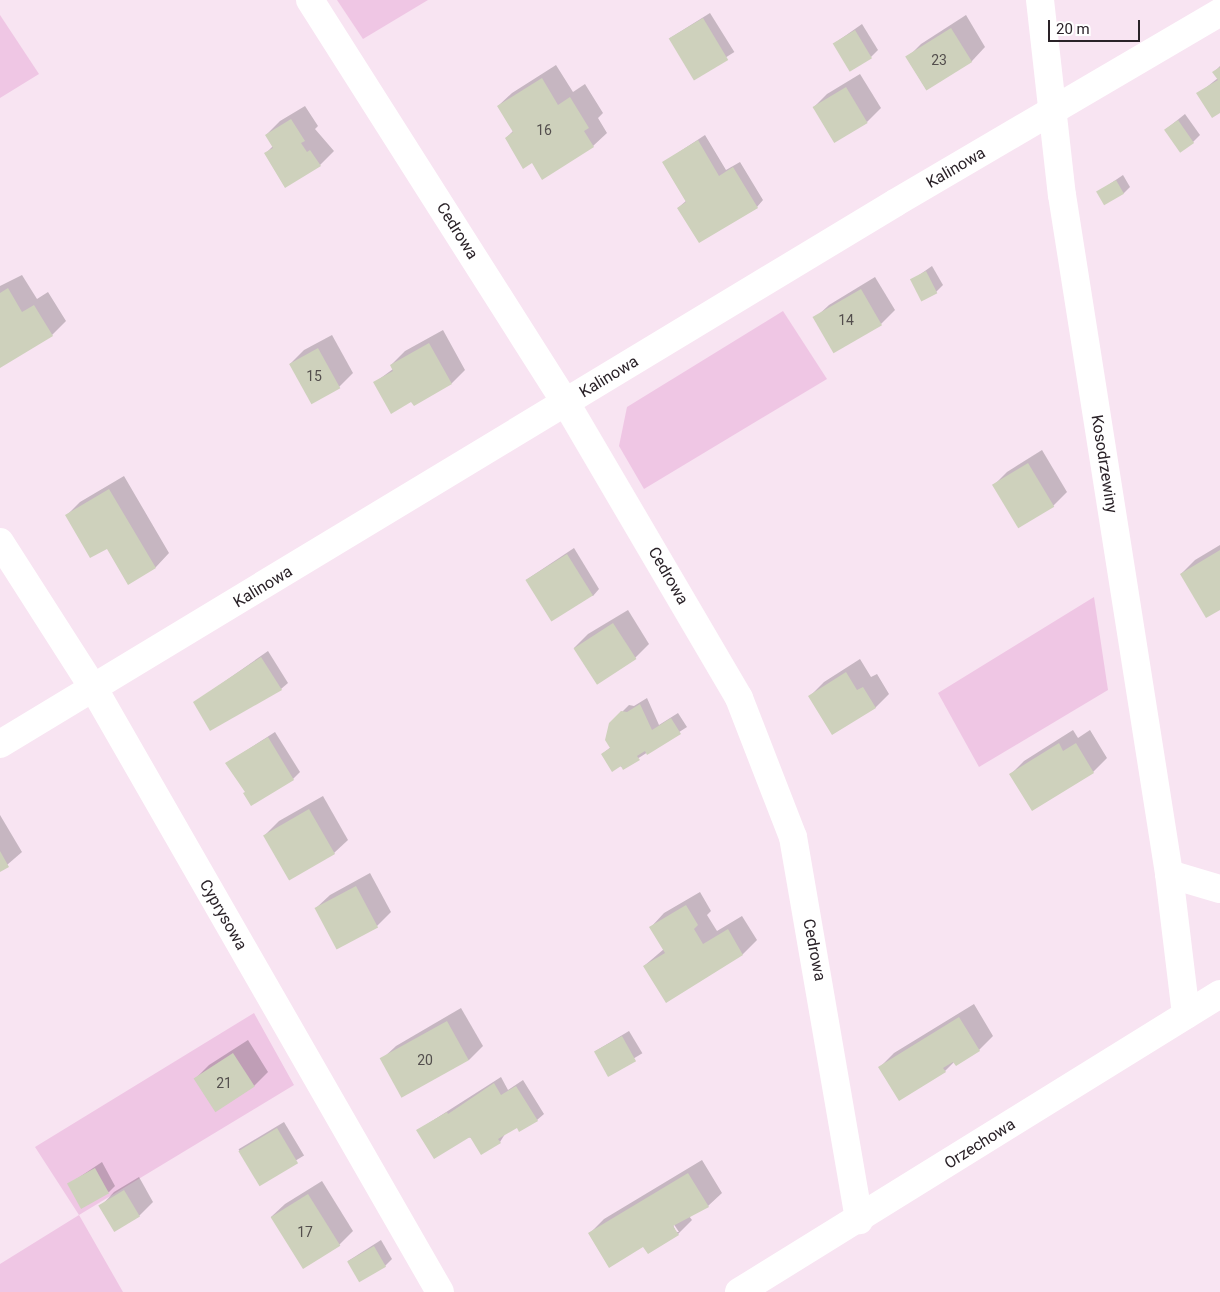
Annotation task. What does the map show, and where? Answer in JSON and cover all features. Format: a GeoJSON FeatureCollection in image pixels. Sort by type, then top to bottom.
{"type":"FeatureCollection","features":[{"type":"Feature","properties":{"kind":"street","name":"Cedrowa"},"geometry":{"type":"LineString","coordinates":[[310,0],[566,403],[739,698],[793,837],[859,1220]]}},
{"type":"Feature","properties":{"kind":"street","name":"Kosodrzewiny"},"geometry":{"type":"LineString","coordinates":[[1040,0],[1055,112],[1062,194],[1169,874],[1186,1015]]}},
{"type":"Feature","properties":{"kind":"street","name":"Kalinowa"},"geometry":{"type":"LineString","coordinates":[[0,744],[94,689],[895,203],[1055,112],[1220,12]]}},
{"type":"Feature","properties":{"kind":"street","name":"Cyprysowa"},"geometry":{"type":"LineString","coordinates":[[0,542],[94,689],[440,1292]]}},
{"type":"Feature","properties":{"kind":"street"},"geometry":{"type":"LineString","coordinates":[[1169,874],[1220,890]]}},
{"type":"Feature","properties":{"kind":"street","name":"Orzechowa"},"geometry":{"type":"LineString","coordinates":[[739,1292],[859,1220],[1220,994]]}},
{"type":"Feature","properties":{"kind":"shaded area"},"geometry":{"type":"Polygon","coordinates":[[[337,0],[428,0],[363,39],[337,0]]]}},
{"type":"Feature","properties":{"kind":"shaded area"},"geometry":{"type":"Polygon","coordinates":[[[0,15],[39,74],[0,98],[0,15]]]}},
{"type":"Feature","properties":{"kind":"shaded area"},"geometry":{"type":"Polygon","coordinates":[[[783,311],[827,379],[644,489],[619,446],[627,407],[783,311]]]}},
{"type":"Feature","properties":{"kind":"shaded area"},"geometry":{"type":"Polygon","coordinates":[[[1094,597],[1108,690],[979,767],[938,693],[1094,597]]]}},
{"type":"Feature","properties":{"kind":"shaded area"},"geometry":{"type":"Polygon","coordinates":[[[254,1013],[294,1085],[79,1215],[35,1147],[254,1013]]]}},
{"type":"Feature","properties":{"kind":"shaded area"},"geometry":{"type":"Polygon","coordinates":[[[79,1215],[123,1292],[0,1292],[0,1264],[79,1215]]]}},
{"type":"Feature","properties":{"kind":"building"},"geometry":{"type":"Polygon","coordinates":[[[703,18],[728,60],[694,81],[669,39],[703,18]]]}},
{"type":"Feature","properties":{"kind":"building"},"geometry":{"type":"Polygon","coordinates":[[[951,28],[972,62],[926,91],[905,57],[951,28]]]}},
{"type":"Feature","properties":{"kind":"building"},"geometry":{"type":"Polygon","coordinates":[[[855,30],[872,58],[850,72],[833,43],[855,30]]]}},
{"type":"Feature","properties":{"kind":"building"},"geometry":{"type":"Polygon","coordinates":[[[1220,67],[1220,113],[1212,118],[1196,93],[1218,80],[1212,72],[1220,67]]]}},
{"type":"Feature","properties":{"kind":"building"},"geometry":{"type":"Polygon","coordinates":[[[542,78],[558,105],[570,97],[589,128],[584,131],[594,147],[542,180],[532,163],[523,169],[505,138],[513,132],[497,106],[542,78]]]}},
{"type":"Feature","properties":{"kind":"building"},"geometry":{"type":"Polygon","coordinates":[[[846,87],[868,123],[834,143],[813,107],[846,87]]]}},
{"type":"Feature","properties":{"kind":"building"},"geometry":{"type":"Polygon","coordinates":[[[291,119],[305,141],[301,143],[307,152],[310,150],[321,166],[285,188],[264,153],[273,148],[265,135],[291,119]]]}},
{"type":"Feature","properties":{"kind":"building"},"geometry":{"type":"Polygon","coordinates":[[[1178,120],[1194,143],[1180,153],[1164,130],[1178,120]]]}},
{"type":"Feature","properties":{"kind":"building"},"geometry":{"type":"Polygon","coordinates":[[[698,140],[719,176],[733,167],[758,208],[699,243],[677,208],[686,202],[662,162],[698,140]]]}},
{"type":"Feature","properties":{"kind":"building"},"geometry":{"type":"Polygon","coordinates":[[[1116,180],[1124,194],[1104,205],[1096,192],[1116,180]]]}},
{"type":"Feature","properties":{"kind":"building"},"geometry":{"type":"Polygon","coordinates":[[[926,271],[937,293],[921,301],[910,279],[926,271]]]}},
{"type":"Feature","properties":{"kind":"building"},"geometry":{"type":"Polygon","coordinates":[[[8,288],[22,312],[34,305],[53,336],[0,368],[0,293],[8,288]]]}},
{"type":"Feature","properties":{"kind":"building"},"geometry":{"type":"Polygon","coordinates":[[[861,289],[882,325],[834,353],[813,317],[861,289]]]}},
{"type":"Feature","properties":{"kind":"building"},"geometry":{"type":"Polygon","coordinates":[[[429,343],[452,384],[414,406],[411,402],[391,414],[373,382],[393,371],[390,365],[429,343]]]}},
{"type":"Feature","properties":{"kind":"building"},"geometry":{"type":"Polygon","coordinates":[[[318,348],[340,388],[311,404],[289,364],[318,348]]]}},
{"type":"Feature","properties":{"kind":"building"},"geometry":{"type":"Polygon","coordinates":[[[1028,463],[1054,507],[1018,528],[992,485],[1028,463]]]}},
{"type":"Feature","properties":{"kind":"building"},"geometry":{"type":"Polygon","coordinates":[[[109,489],[156,568],[128,585],[107,549],[90,558],[65,515],[109,489]]]}},
{"type":"Feature","properties":{"kind":"building"},"geometry":{"type":"Polygon","coordinates":[[[1220,550],[1220,610],[1206,618],[1180,574],[1220,550]]]}},
{"type":"Feature","properties":{"kind":"building"},"geometry":{"type":"Polygon","coordinates":[[[567,554],[593,596],[551,622],[525,580],[567,554]]]}},
{"type":"Feature","properties":{"kind":"building"},"geometry":{"type":"Polygon","coordinates":[[[613,623],[636,659],[597,685],[574,649],[613,623]]]}},
{"type":"Feature","properties":{"kind":"building"},"geometry":{"type":"Polygon","coordinates":[[[261,657],[282,690],[210,731],[193,702],[261,657]]]}},
{"type":"Feature","properties":{"kind":"building"},"geometry":{"type":"Polygon","coordinates":[[[846,672],[857,690],[863,687],[876,708],[832,735],[808,696],[846,672]]]}},
{"type":"Feature","properties":{"kind":"building"},"geometry":{"type":"Polygon","coordinates":[[[640,704],[652,730],[671,718],[681,734],[647,755],[645,751],[637,756],[640,760],[623,770],[621,766],[612,772],[601,754],[610,748],[605,740],[609,723],[621,711],[627,712],[640,704]]]}},
{"type":"Feature","properties":{"kind":"building"},"geometry":{"type":"Polygon","coordinates":[[[268,737],[294,780],[251,806],[243,793],[245,792],[225,763],[268,737]]]}},
{"type":"Feature","properties":{"kind":"building"},"geometry":{"type":"Polygon","coordinates":[[[1059,743],[1063,751],[1076,743],[1094,773],[1032,811],[1009,774],[1059,743]]]}},
{"type":"Feature","properties":{"kind":"building"},"geometry":{"type":"Polygon","coordinates":[[[309,809],[335,854],[289,881],[263,836],[309,809]]]}},
{"type":"Feature","properties":{"kind":"building"},"geometry":{"type":"Polygon","coordinates":[[[0,851],[9,867],[0,872],[0,851]]]}},
{"type":"Feature","properties":{"kind":"building"},"geometry":{"type":"Polygon","coordinates":[[[356,886],[378,927],[337,950],[315,908],[356,886]]]}},
{"type":"Feature","properties":{"kind":"building"},"geometry":{"type":"Polygon","coordinates":[[[686,905],[698,925],[694,929],[703,944],[728,929],[743,955],[666,1003],[643,966],[665,953],[649,927],[686,905]]]}},
{"type":"Feature","properties":{"kind":"building"},"geometry":{"type":"Polygon","coordinates":[[[959,1017],[980,1051],[956,1066],[953,1062],[943,1068],[946,1072],[899,1101],[878,1067],[959,1017]]]}},
{"type":"Feature","properties":{"kind":"building"},"geometry":{"type":"Polygon","coordinates":[[[447,1021],[469,1060],[401,1098],[380,1058],[447,1021]]]}},
{"type":"Feature","properties":{"kind":"building"},"geometry":{"type":"Polygon","coordinates":[[[622,1036],[636,1061],[608,1077],[594,1052],[622,1036]]]}},
{"type":"Feature","properties":{"kind":"building"},"geometry":{"type":"Polygon","coordinates":[[[233,1053],[255,1087],[215,1112],[194,1079],[233,1053]]]}},
{"type":"Feature","properties":{"kind":"building"},"geometry":{"type":"Polygon","coordinates":[[[494,1083],[501,1095],[516,1086],[538,1121],[519,1132],[517,1128],[498,1139],[501,1143],[481,1155],[470,1137],[434,1159],[416,1130],[447,1112],[448,1114],[494,1083]]]}},
{"type":"Feature","properties":{"kind":"building"},"geometry":{"type":"Polygon","coordinates":[[[277,1128],[298,1163],[260,1186],[238,1151],[277,1128]]]}},
{"type":"Feature","properties":{"kind":"building"},"geometry":{"type":"Polygon","coordinates":[[[95,1168],[109,1193],[81,1209],[67,1184],[95,1168]]]}},
{"type":"Feature","properties":{"kind":"building"},"geometry":{"type":"Polygon","coordinates":[[[688,1173],[709,1207],[673,1226],[679,1235],[648,1254],[643,1247],[609,1268],[588,1233],[688,1173]]]}},
{"type":"Feature","properties":{"kind":"building"},"geometry":{"type":"Polygon","coordinates":[[[124,1190],[140,1217],[114,1232],[98,1205],[124,1190]]]}},
{"type":"Feature","properties":{"kind":"building"},"geometry":{"type":"Polygon","coordinates":[[[308,1194],[340,1246],[303,1269],[271,1217],[308,1194]]]}},
{"type":"Feature","properties":{"kind":"building"},"geometry":{"type":"Polygon","coordinates":[[[374,1246],[386,1267],[359,1282],[347,1262],[374,1246]]]}}]}
